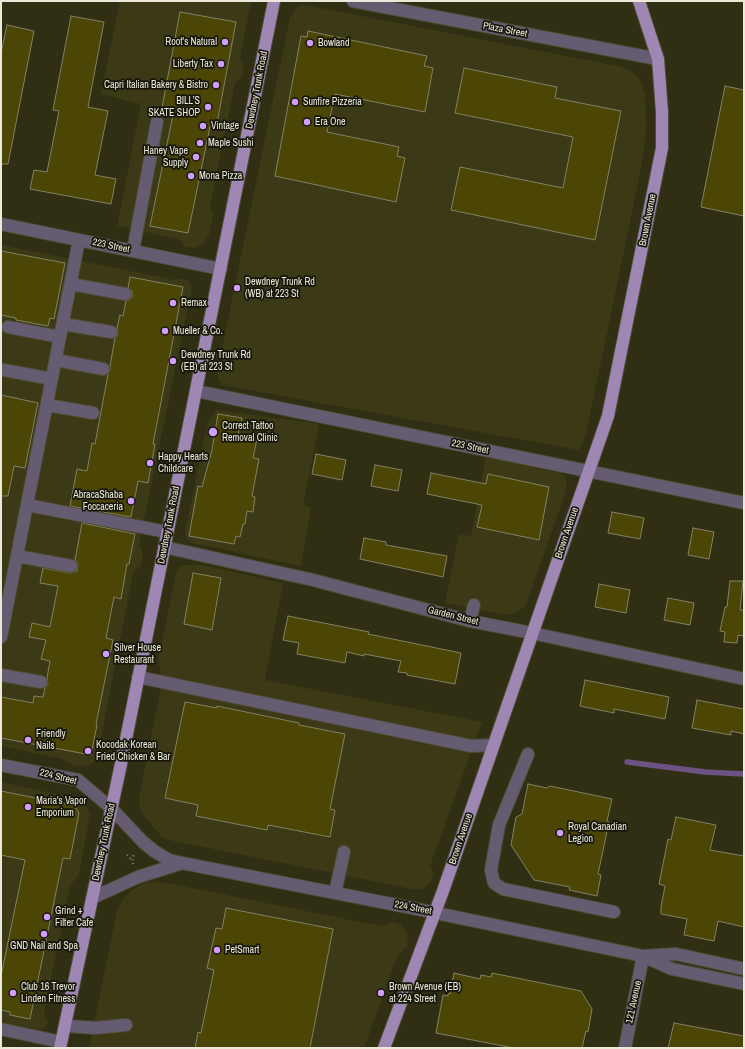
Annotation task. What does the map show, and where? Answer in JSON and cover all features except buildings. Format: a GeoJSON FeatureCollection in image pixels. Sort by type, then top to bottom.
{"type":"FeatureCollection","features":[{"type":"Feature","properties":{"kind":"main road","name":"Dewdney Trunk Road"},"geometry":{"type":"LineString","coordinates":[[61,1045],[168,532],[274,1]]}},
{"type":"Feature","properties":{"kind":"main road","name":"Brown Avenue"},"geometry":{"type":"LineString","coordinates":[[384,1048],[435,913],[608,416],[662,148],[658,59],[639,1]]}},
{"type":"Feature","properties":{"kind":"street","name":"Plaza Street"},"geometry":{"type":"LineString","coordinates":[[353,1],[381,4],[658,59]]}},
{"type":"Feature","properties":{"kind":"street"},"geometry":{"type":"LineString","coordinates":[[132,251],[157,122]]}},
{"type":"Feature","properties":{"kind":"street","name":"223 Street"},"geometry":{"type":"LineString","coordinates":[[1,224],[221,269]]}},
{"type":"Feature","properties":{"kind":"street"},"geometry":{"type":"LineString","coordinates":[[1,637],[79,240]]}},
{"type":"Feature","properties":{"kind":"street"},"geometry":{"type":"LineString","coordinates":[[71,284],[125,294]]}},
{"type":"Feature","properties":{"kind":"street"},"geometry":{"type":"LineString","coordinates":[[63,324],[111,332]]}},
{"type":"Feature","properties":{"kind":"street"},"geometry":{"type":"LineString","coordinates":[[8,327],[60,337]]}},
{"type":"Feature","properties":{"kind":"street"},"geometry":{"type":"LineString","coordinates":[[56,360],[103,369]]}},
{"type":"Feature","properties":{"kind":"street"},"geometry":{"type":"LineString","coordinates":[[4,370],[52,379]]}},
{"type":"Feature","properties":{"kind":"street","name":"223 Street"},"geometry":{"type":"LineString","coordinates":[[196,391],[744,503]]}},
{"type":"Feature","properties":{"kind":"street"},"geometry":{"type":"LineString","coordinates":[[47,405],[93,413]]}},
{"type":"Feature","properties":{"kind":"street"},"geometry":{"type":"LineString","coordinates":[[27,504],[168,532]]}},
{"type":"Feature","properties":{"kind":"street","name":"Garden Street"},"geometry":{"type":"LineString","coordinates":[[164,547],[312,580],[470,621],[532,632],[744,678]]}},
{"type":"Feature","properties":{"kind":"street"},"geometry":{"type":"LineString","coordinates":[[17,556],[71,566]]}},
{"type":"Feature","properties":{"kind":"street"},"geometry":{"type":"LineString","coordinates":[[470,621],[474,605]]}},
{"type":"Feature","properties":{"kind":"street"},"geometry":{"type":"LineString","coordinates":[[1,675],[41,682]]}},
{"type":"Feature","properties":{"kind":"street"},"geometry":{"type":"LineString","coordinates":[[138,677],[471,746],[494,745]]}},
{"type":"Feature","properties":{"kind":"street"},"geometry":{"type":"LineString","coordinates":[[528,754],[499,826],[491,870],[494,883],[503,890],[614,912]]}},
{"type":"Feature","properties":{"kind":"street","name":"224 Street"},"geometry":{"type":"LineString","coordinates":[[1,765],[78,780],[111,808],[154,851],[169,860],[644,956],[672,969],[744,984]]}},
{"type":"Feature","properties":{"kind":"street"},"geometry":{"type":"LineString","coordinates":[[335,893],[344,852]]}},
{"type":"Feature","properties":{"kind":"street","name":"224 Street"},"geometry":{"type":"LineString","coordinates":[[92,898],[138,877],[182,863]]}},
{"type":"Feature","properties":{"kind":"street","name":"224 Street"},"geometry":{"type":"LineString","coordinates":[[644,956],[676,954],[744,969]]}},
{"type":"Feature","properties":{"kind":"street","name":"121 Avenue"},"geometry":{"type":"LineString","coordinates":[[625,1048],[644,956]]}},
{"type":"Feature","properties":{"kind":"street"},"geometry":{"type":"LineString","coordinates":[[66,1026],[96,1028],[126,1025]]}},
{"type":"Feature","properties":{"kind":"street"},"geometry":{"type":"LineString","coordinates":[[1,1029],[61,1045]]}},
{"type":"Feature","properties":{"kind":"path"},"geometry":{"type":"LineString","coordinates":[[133,869],[132,861],[135,850]]}},
{"type":"Feature","properties":{"kind":"path"},"geometry":{"type":"LineString","coordinates":[[127,855],[132,861]]}},
{"type":"Feature","properties":{"kind":"shaded area"},"geometry":{"type":"Polygon","coordinates":[[[120,1],[251,1],[240,58],[243,66],[243,73],[240,80],[235,82],[210,207],[213,214],[209,235],[204,243],[196,248],[185,247],[179,239],[117,226],[141,104],[101,94],[120,1]]]}},
{"type":"Feature","properties":{"kind":"shaded area"},"geometry":{"type":"Polygon","coordinates":[[[301,4],[622,67],[634,73],[640,80],[645,93],[645,144],[586,434],[579,450],[227,386],[223,385],[218,380],[217,373],[290,17],[301,4]]]}},
{"type":"Feature","properties":{"kind":"shaded area"},"geometry":{"type":"Polygon","coordinates":[[[1,245],[175,280],[180,278],[189,281],[192,287],[139,544],[143,553],[141,566],[133,573],[97,759],[90,765],[85,766],[76,767],[62,759],[1,746],[1,245]]]}},
{"type":"Feature","properties":{"kind":"shaded area"},"geometry":{"type":"Polygon","coordinates":[[[217,410],[319,424],[303,505],[311,507],[301,566],[192,543],[187,539],[185,532],[208,421],[217,410]]]}},
{"type":"Feature","properties":{"kind":"shaded area"},"geometry":{"type":"Polygon","coordinates":[[[486,456],[559,473],[563,475],[567,482],[565,494],[528,599],[524,607],[514,614],[499,614],[445,603],[459,534],[471,536],[486,456]]]}},
{"type":"Feature","properties":{"kind":"shaded area"},"geometry":{"type":"Polygon","coordinates":[[[182,565],[202,565],[283,583],[265,680],[482,722],[430,866],[433,877],[427,886],[421,889],[412,889],[169,840],[163,838],[144,816],[140,809],[139,798],[162,683],[159,657],[176,573],[182,565]]]}},
{"type":"Feature","properties":{"kind":"shaded area"},"geometry":{"type":"Polygon","coordinates":[[[1,782],[78,799],[85,804],[90,814],[79,874],[70,886],[44,1013],[48,1022],[42,1030],[1,1022],[1,782]]]}},
{"type":"Feature","properties":{"kind":"shaded area"},"geometry":{"type":"Polygon","coordinates":[[[154,882],[167,883],[380,926],[393,922],[400,924],[408,936],[407,947],[397,956],[364,1048],[89,1048],[117,911],[123,899],[132,890],[142,884],[154,882]]]}},
{"type":"Feature","properties":{"kind":"waterway"},"geometry":{"type":"LineString","coordinates":[[627,762],[705,772],[744,774]]}},
{"type":"Feature","properties":{"kind":"place","name":"Root's Natural"},"geometry":{"type":"Point","coordinates":[225,42]}},
{"type":"Feature","properties":{"kind":"place","name":"Bowland"},"geometry":{"type":"Point","coordinates":[310,43]}},
{"type":"Feature","properties":{"kind":"place","name":"Liberty Tax"},"geometry":{"type":"Point","coordinates":[221,64]}},
{"type":"Feature","properties":{"kind":"place","name":"Capri Italian Bakery & Bistro"},"geometry":{"type":"Point","coordinates":[216,85]}},
{"type":"Feature","properties":{"kind":"place","name":"Sunfire Pizzeria"},"geometry":{"type":"Point","coordinates":[295,102]}},
{"type":"Feature","properties":{"kind":"place","name":"BILL’S SKATE SHOP"},"geometry":{"type":"Point","coordinates":[208,107]}},
{"type":"Feature","properties":{"kind":"place","name":"Era One"},"geometry":{"type":"Point","coordinates":[307,122]}},
{"type":"Feature","properties":{"kind":"place","name":"Vintage"},"geometry":{"type":"Point","coordinates":[203,126]}},
{"type":"Feature","properties":{"kind":"place","name":"Maple Sushi"},"geometry":{"type":"Point","coordinates":[200,143]}},
{"type":"Feature","properties":{"kind":"place","name":"Haney Vape Supply"},"geometry":{"type":"Point","coordinates":[196,157]}},
{"type":"Feature","properties":{"kind":"place","name":"Mona Pizza"},"geometry":{"type":"Point","coordinates":[191,176]}},
{"type":"Feature","properties":{"kind":"place","name":"Dewdney Trunk Rd (WB) at 223 St"},"geometry":{"type":"Point","coordinates":[237,288]}},
{"type":"Feature","properties":{"kind":"place","name":"Remax"},"geometry":{"type":"Point","coordinates":[173,303]}},
{"type":"Feature","properties":{"kind":"place","name":"Mueller & Co."},"geometry":{"type":"Point","coordinates":[165,331]}},
{"type":"Feature","properties":{"kind":"place","name":"Dewdney Trunk Rd (EB) at 223 St"},"geometry":{"type":"Point","coordinates":[173,361]}},
{"type":"Feature","properties":{"kind":"place","name":"Correct Tattoo Removal Clinic"},"geometry":{"type":"Point","coordinates":[213,432]}},
{"type":"Feature","properties":{"kind":"place","name":"Happy Hearts Childcare"},"geometry":{"type":"Point","coordinates":[150,463]}},
{"type":"Feature","properties":{"kind":"place","name":"AbracaShaba Foccaceria"},"geometry":{"type":"Point","coordinates":[131,501]}},
{"type":"Feature","properties":{"kind":"place","name":"Silver House Restaurant"},"geometry":{"type":"Point","coordinates":[106,654]}},
{"type":"Feature","properties":{"kind":"place","name":"Friendly Nails"},"geometry":{"type":"Point","coordinates":[28,740]}},
{"type":"Feature","properties":{"kind":"place","name":"Kocodak Korean Fried Chicken & Bar"},"geometry":{"type":"Point","coordinates":[88,751]}},
{"type":"Feature","properties":{"kind":"place","name":"Maria's Vapor Emporium"},"geometry":{"type":"Point","coordinates":[28,807]}},
{"type":"Feature","properties":{"kind":"place","name":"Royal Canadian Legion"},"geometry":{"type":"Point","coordinates":[560,833]}},
{"type":"Feature","properties":{"kind":"place","name":"Grind + Filter Cafe"},"geometry":{"type":"Point","coordinates":[47,917]}},
{"type":"Feature","properties":{"kind":"place","name":"GND Nail and Spa"},"geometry":{"type":"Point","coordinates":[44,934]}},
{"type":"Feature","properties":{"kind":"place","name":"PetSmart"},"geometry":{"type":"Point","coordinates":[217,950]}},
{"type":"Feature","properties":{"kind":"place","name":"Club 16 Trevor Linden Fitness"},"geometry":{"type":"Point","coordinates":[13,993]}},
{"type":"Feature","properties":{"kind":"place","name":"Brown Avenue (EB) at 224 Street"},"geometry":{"type":"Point","coordinates":[381,993]}}]}
